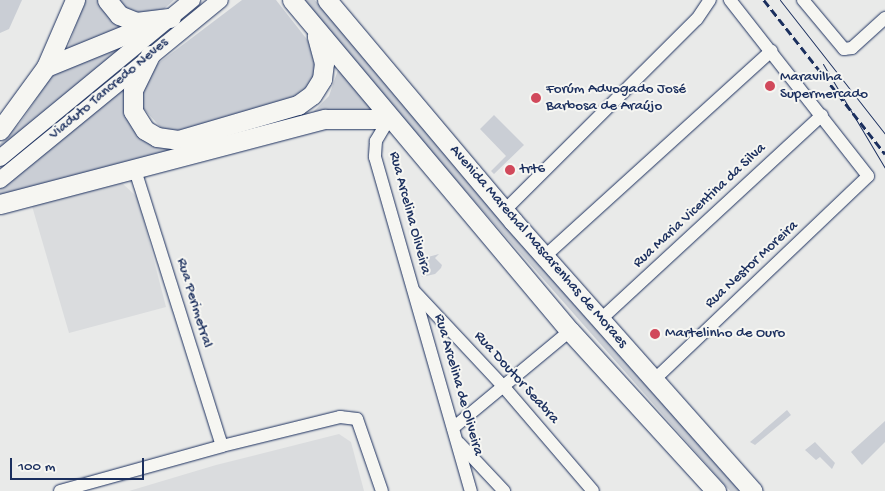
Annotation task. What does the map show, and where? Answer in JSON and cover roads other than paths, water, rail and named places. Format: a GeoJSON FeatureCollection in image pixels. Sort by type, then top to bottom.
{"type":"FeatureCollection","features":[{"type":"Feature","properties":{"kind":"highway"},"geometry":{"type":"LineString","coordinates":[[0,130],[46,67],[74,0]]}},
{"type":"Feature","properties":{"kind":"highway"},"geometry":{"type":"LineString","coordinates":[[107,0],[119,16],[136,22],[169,22]]}},
{"type":"Feature","properties":{"kind":"highway","name":"Avenida Marechal Mascarenhas de Moraes"},"geometry":{"type":"LineString","coordinates":[[292,0],[389,119],[570,331],[716,491]]}},
{"type":"Feature","properties":{"kind":"highway","name":"Avenida Marechal Mascarenhas de Moraes"},"geometry":{"type":"LineString","coordinates":[[327,0],[504,211],[753,491]]}},
{"type":"Feature","properties":{"kind":"highway"},"geometry":{"type":"LineString","coordinates":[[46,67],[169,22]]}},
{"type":"Feature","properties":{"kind":"highway"},"geometry":{"type":"LineString","coordinates":[[150,55],[133,90],[134,111],[145,130],[156,137],[178,140],[298,105],[312,95],[322,79],[324,63],[316,30]]}},
{"type":"Feature","properties":{"kind":"highway"},"geometry":{"type":"LineString","coordinates":[[0,204],[325,119],[389,119]]}},
{"type":"Feature","properties":{"kind":"main road","name":"Viaduto Tancredo Neves"},"geometry":{"type":"LineString","coordinates":[[0,158],[169,22],[192,0]]}},
{"type":"Feature","properties":{"kind":"main road","name":"Viaduto Tancredo Neves"},"geometry":{"type":"LineString","coordinates":[[0,180],[150,55],[169,22],[204,12],[218,0]]}},
{"type":"Feature","properties":{"kind":"street"},"geometry":{"type":"LineString","coordinates":[[504,211],[697,19],[710,0]]}},
{"type":"Feature","properties":{"kind":"street"},"geometry":{"type":"LineString","coordinates":[[730,0],[822,115]]}},
{"type":"Feature","properties":{"kind":"street"},"geometry":{"type":"LineString","coordinates":[[803,0],[840,47],[848,50],[885,18]]}},
{"type":"Feature","properties":{"kind":"street"},"geometry":{"type":"LineString","coordinates":[[544,257],[771,51]]}},
{"type":"Feature","properties":{"kind":"street","name":"Rua Nestor Moreira"},"geometry":{"type":"LineString","coordinates":[[655,380],[866,180],[868,173],[822,115]]}},
{"type":"Feature","properties":{"kind":"street","name":"Rua Maria Vicentina da Silva"},"geometry":{"type":"LineString","coordinates":[[600,320],[822,115]]}},
{"type":"Feature","properties":{"kind":"street","name":"Rua Arcelina Oliveira"},"geometry":{"type":"LineString","coordinates":[[389,119],[378,136],[374,152],[413,289]]}},
{"type":"Feature","properties":{"kind":"street","name":"Rua Perimetral"},"geometry":{"type":"LineString","coordinates":[[135,170],[222,446]]}},
{"type":"Feature","properties":{"kind":"street","name":"Rua Doutor Seabra"},"geometry":{"type":"LineString","coordinates":[[413,289],[503,386],[593,491]]}},
{"type":"Feature","properties":{"kind":"street","name":"Rua Arcelina de Oliveira"},"geometry":{"type":"LineString","coordinates":[[413,289],[471,491]]}},
{"type":"Feature","properties":{"kind":"street"},"geometry":{"type":"LineString","coordinates":[[453,428],[570,331]]}},
{"type":"Feature","properties":{"kind":"street"},"geometry":{"type":"LineString","coordinates":[[60,491],[222,446],[340,417],[351,417],[356,420],[382,491]]}},
{"type":"Feature","properties":{"kind":"street"},"geometry":{"type":"LineString","coordinates":[[457,442],[504,491]]}},
{"type":"Feature","properties":{"kind":"tram line"},"geometry":{"type":"LineString","coordinates":[[780,0],[885,134]]}},
{"type":"Feature","properties":{"kind":"tram line"},"geometry":{"type":"LineString","coordinates":[[823,64],[885,168]]}},
{"type":"Feature","properties":{"kind":"railway"},"geometry":{"type":"LineString","coordinates":[[764,0],[885,154]]}},
{"type":"Feature","properties":{"kind":"place","name":"Maravilha Supermercado"},"geometry":{"type":"Point","coordinates":[770,86]}},
{"type":"Feature","properties":{"kind":"place","name":"Forúm Advogado José Barbosa de Araújo"},"geometry":{"type":"Point","coordinates":[536,98]}},
{"type":"Feature","properties":{"kind":"place","name":"trt6"},"geometry":{"type":"Point","coordinates":[510,170]}},
{"type":"Feature","properties":{"kind":"place","name":"Martelinho de Ouro"},"geometry":{"type":"Point","coordinates":[655,334]}}]}
